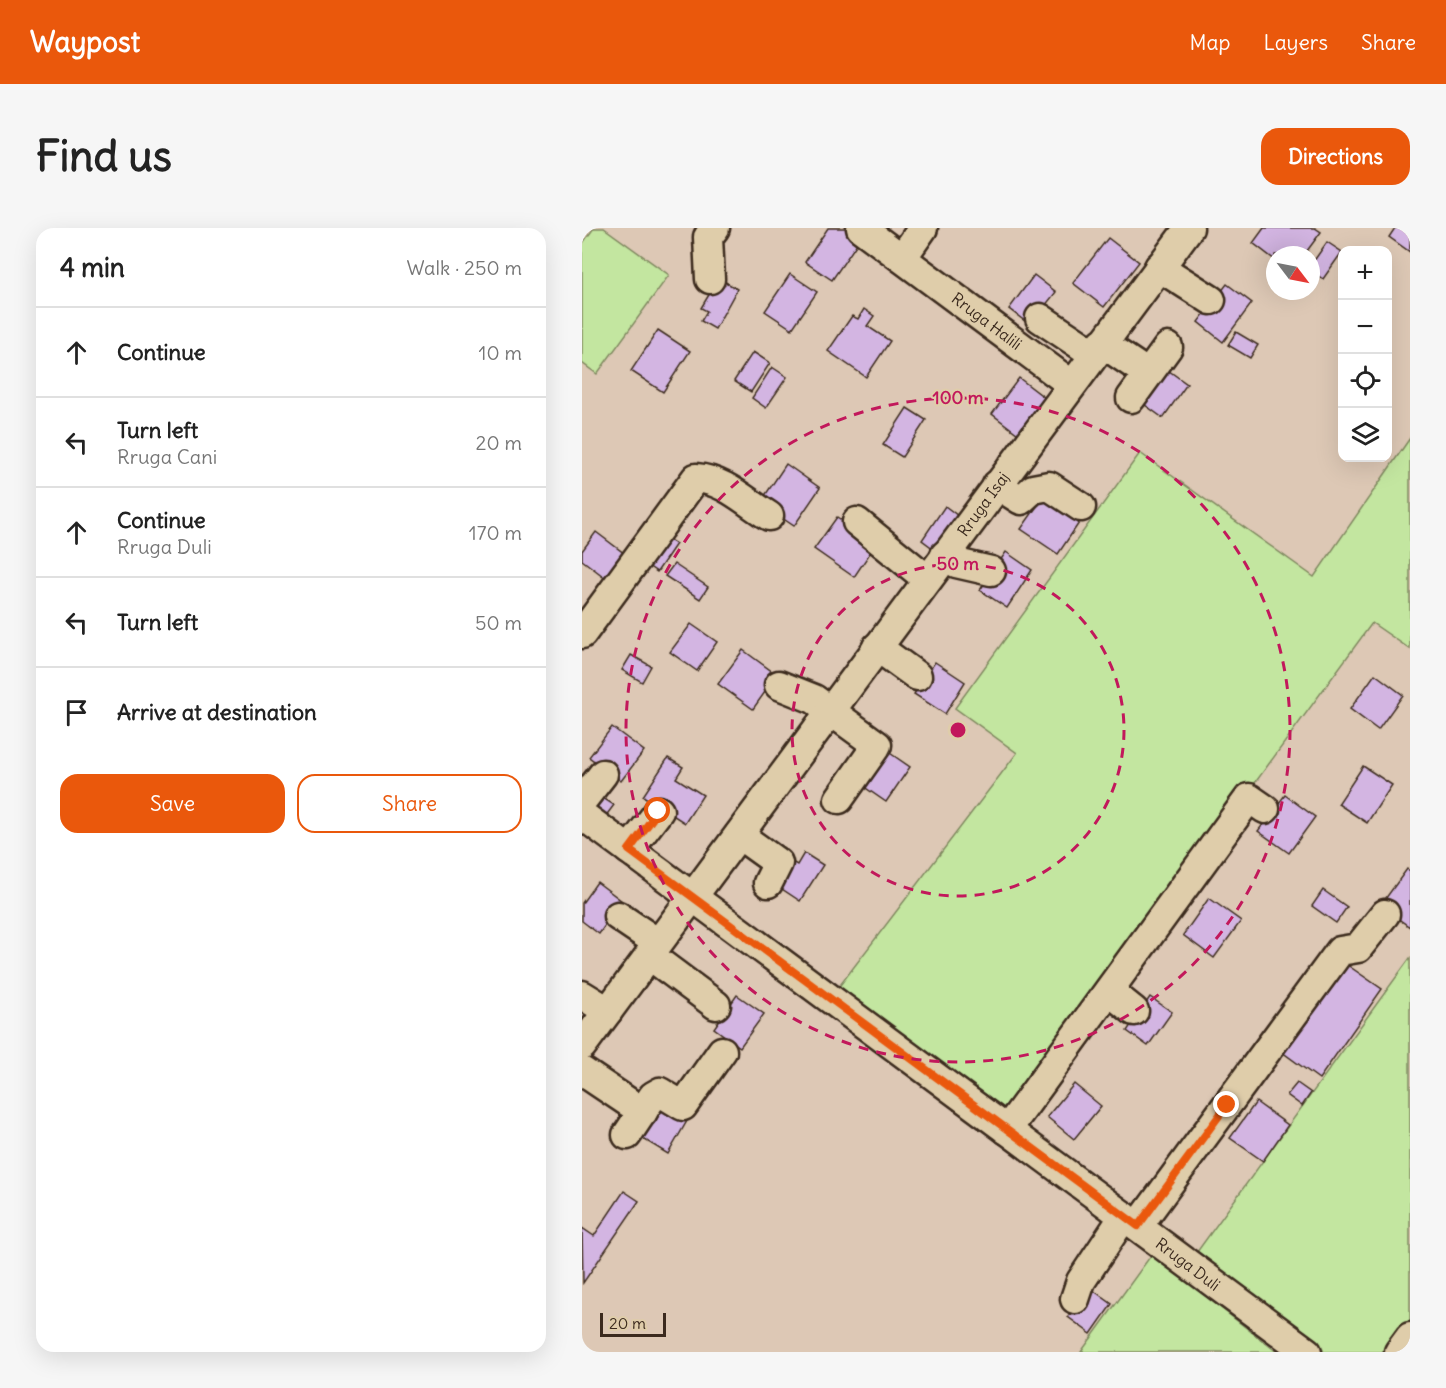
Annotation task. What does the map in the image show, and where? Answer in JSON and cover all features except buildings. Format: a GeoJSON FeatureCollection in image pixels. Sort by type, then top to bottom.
{"type":"FeatureCollection","features":[{"type":"Feature","properties":{"kind":"street"},"geometry":{"type":"LineString","coordinates":[[710,279],[708,237],[715,228]]}},
{"type":"Feature","properties":{"kind":"street","name":"Rruga Halili"},"geometry":{"type":"LineString","coordinates":[[861,228],[1071,384]]}},
{"type":"Feature","properties":{"kind":"street"},"geometry":{"type":"LineString","coordinates":[[902,258],[923,228]]}},
{"type":"Feature","properties":{"kind":"street","name":"Rruga Isaj"},"geometry":{"type":"LineString","coordinates":[[582,1046],[1189,228]]}},
{"type":"Feature","properties":{"kind":"street"},"geometry":{"type":"LineString","coordinates":[[1159,267],[1210,300]]}},
{"type":"Feature","properties":{"kind":"street"},"geometry":{"type":"LineString","coordinates":[[1040,318],[1148,374]]}},
{"type":"Feature","properties":{"kind":"street"},"geometry":{"type":"LineString","coordinates":[[1131,398],[1168,347]]}},
{"type":"Feature","properties":{"kind":"street"},"geometry":{"type":"LineString","coordinates":[[582,634],[696,478],[709,479],[722,485],[769,516]]}},
{"type":"Feature","properties":{"kind":"street"},"geometry":{"type":"LineString","coordinates":[[997,485],[1021,500],[1034,489],[1049,486],[1081,507]]}},
{"type":"Feature","properties":{"kind":"street"},"geometry":{"type":"LineString","coordinates":[[856,522],[927,579]]}},
{"type":"Feature","properties":{"kind":"street"},"geometry":{"type":"LineString","coordinates":[[945,555],[956,563],[991,571]]}},
{"type":"Feature","properties":{"kind":"street"},"geometry":{"type":"LineString","coordinates":[[877,647],[917,676]]}},
{"type":"Feature","properties":{"kind":"street"},"geometry":{"type":"LineString","coordinates":[[778,685],[814,699],[877,745],[839,799]]}},
{"type":"Feature","properties":{"kind":"street"},"geometry":{"type":"LineString","coordinates":[[584,817],[603,774]]}},
{"type":"Feature","properties":{"kind":"street"},"geometry":{"type":"LineString","coordinates":[[1007,1130],[1050,1089],[1109,991],[1249,798],[1265,809]]}},
{"type":"Feature","properties":{"kind":"street"},"geometry":{"type":"LineString","coordinates":[[629,850],[658,811]]}},
{"type":"Feature","properties":{"kind":"street","name":"Rruga Duli"},"geometry":{"type":"LineString","coordinates":[[584,817],[1307,1352]]}},
{"type":"Feature","properties":{"kind":"street"},"geometry":{"type":"LineString","coordinates":[[739,835],[778,863],[768,884]]}},
{"type":"Feature","properties":{"kind":"street"},"geometry":{"type":"LineString","coordinates":[[1159,922],[1169,930],[1184,908],[1191,914]]}},
{"type":"Feature","properties":{"kind":"street"},"geometry":{"type":"LineString","coordinates":[[1075,1299],[1081,1281],[1131,1221],[1237,1114],[1340,951],[1358,948],[1385,914]]}},
{"type":"Feature","properties":{"kind":"street"},"geometry":{"type":"LineString","coordinates":[[618,916],[716,1005]]}},
{"type":"Feature","properties":{"kind":"street"},"geometry":{"type":"LineString","coordinates":[[1109,991],[1134,1011]]}},
{"type":"Feature","properties":{"kind":"street"},"geometry":{"type":"LineString","coordinates":[[582,996],[608,1011]]}},
{"type":"Feature","properties":{"kind":"street"},"geometry":{"type":"LineString","coordinates":[[627,1135],[653,1096],[660,1092],[683,1106],[722,1051]]}},
{"type":"Feature","properties":{"kind":"street"},"geometry":{"type":"LineString","coordinates":[[582,1071],[643,1112]]}},
{"type":"Feature","properties":{"kind":"street"},"geometry":{"type":"LineString","coordinates":[[1399,1352],[1410,1337]]}},
{"type":"Feature","properties":{"kind":"green space"},"geometry":{"type":"Polygon","coordinates":[[[594,228],[604,228],[669,275],[597,374],[582,363],[582,244],[594,228]]]}},
{"type":"Feature","properties":{"kind":"green space"},"geometry":{"type":"Polygon","coordinates":[[[1410,438],[1410,649],[1372,623],[1017,1108],[1009,1114],[834,993],[1017,753],[955,708],[1140,453],[1314,577],[1410,438]]]}},
{"type":"Feature","properties":{"kind":"green space"},"geometry":{"type":"Polygon","coordinates":[[[1410,958],[1410,1331],[1395,1352],[1317,1352],[1194,1256],[1410,958]]]}},
{"type":"Feature","properties":{"kind":"green space"},"geometry":{"type":"Polygon","coordinates":[[[1152,1254],[1277,1352],[1081,1352],[1152,1254]]]}},
{"type":"Feature","properties":{"kind":"route"},"geometry":{"type":"LineString","coordinates":[[658,811],[629,850],[1138,1226],[1227,1105]]}}]}
